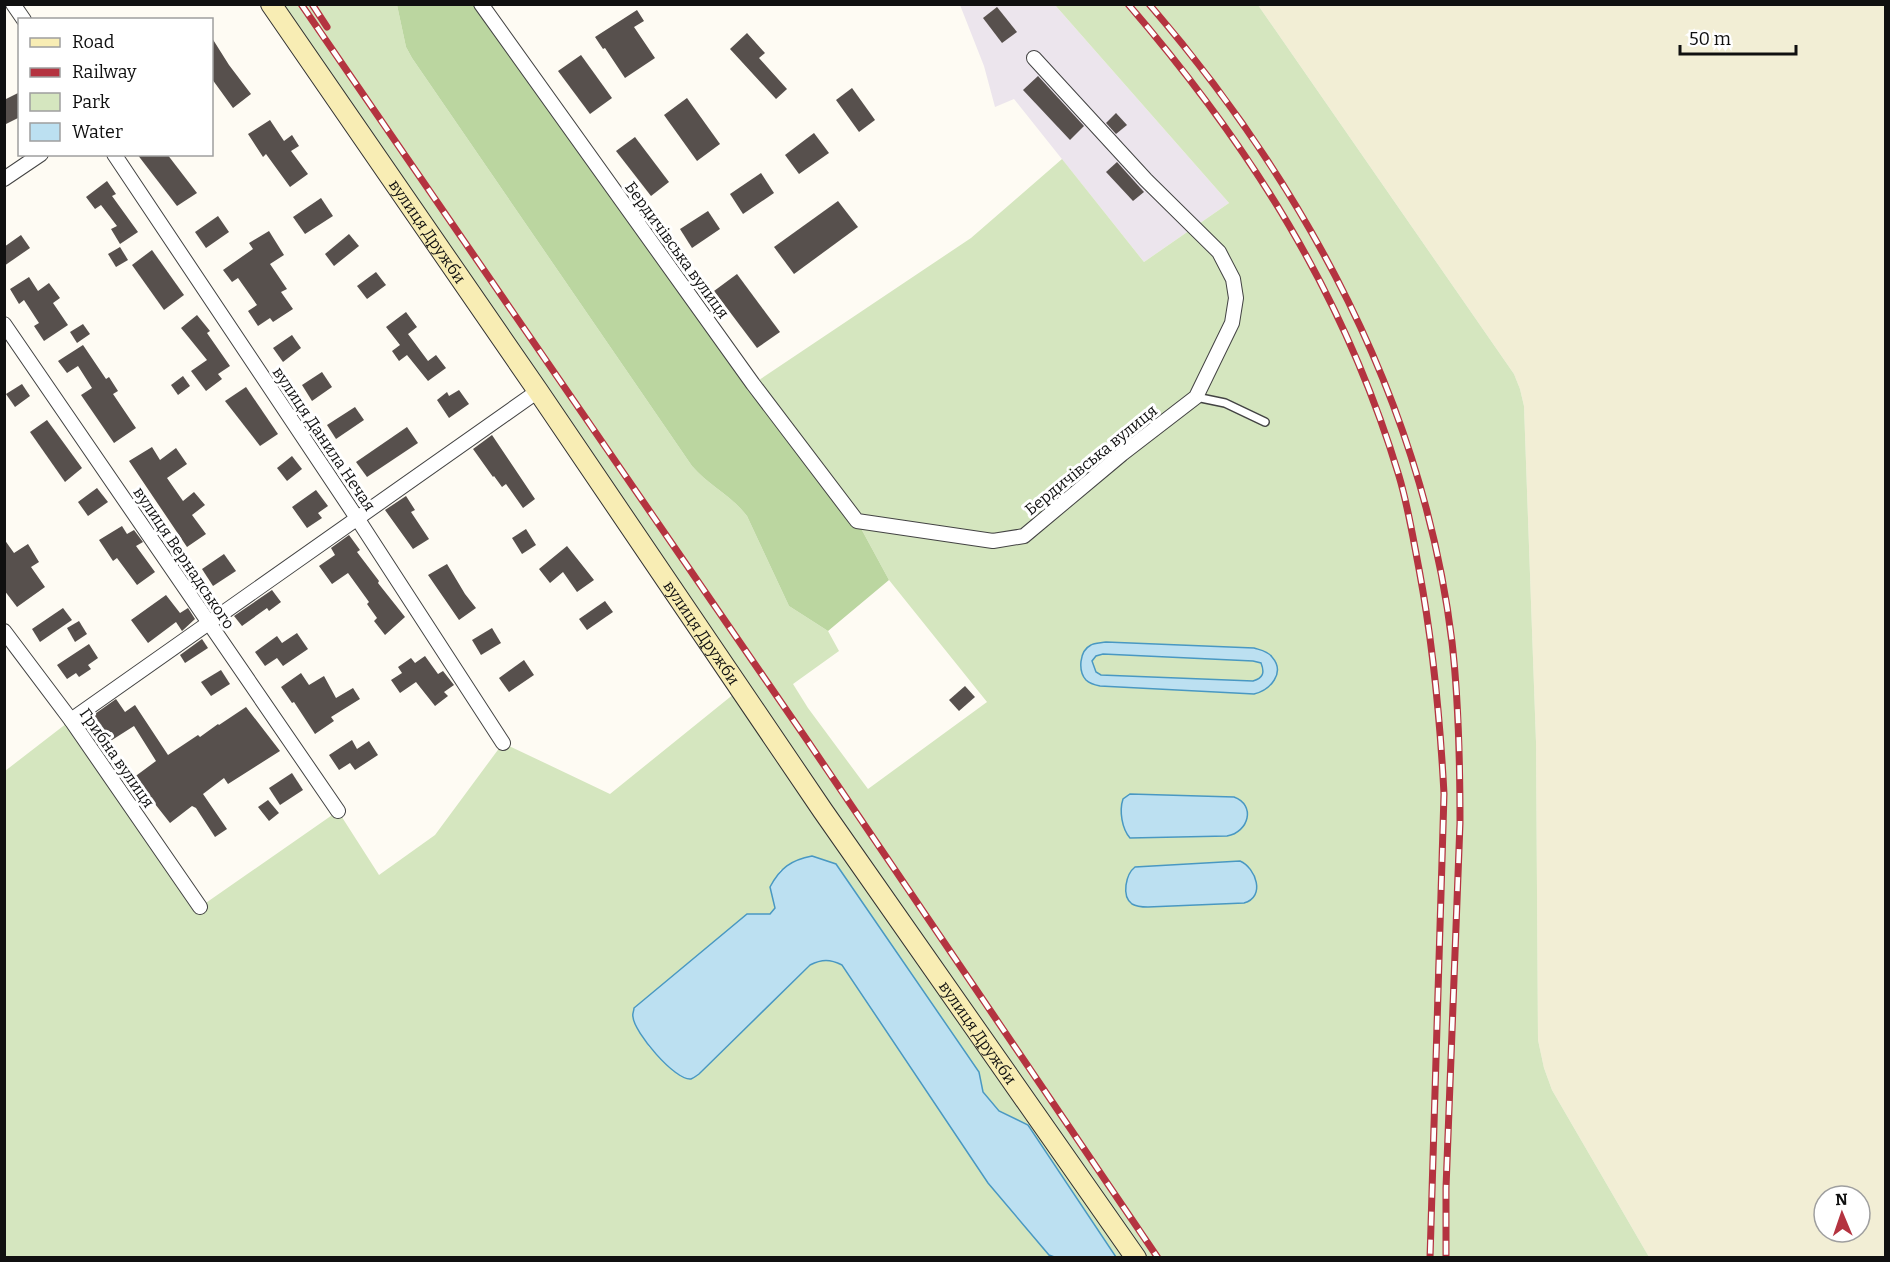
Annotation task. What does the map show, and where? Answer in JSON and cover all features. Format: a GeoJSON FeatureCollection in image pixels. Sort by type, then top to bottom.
{"type":"FeatureCollection","features":[{"type":"Feature","properties":{"kind":"street"},"geometry":{"type":"LineString","coordinates":[[14,4],[23,18]]}},
{"type":"Feature","properties":{"kind":"street","name":"вулиця Дружби"},"geometry":{"type":"LineString","coordinates":[[271,4],[538,391],[823,811],[1136,1257]]}},
{"type":"Feature","properties":{"kind":"street","name":"Бердичівська вулиця"},"geometry":{"type":"LineString","coordinates":[[481,4],[753,384],[857,521],[993,541],[1024,536],[1122,454],[1196,397],[1232,324],[1236,298],[1233,279],[1219,252],[1146,180],[1034,58]]}},
{"type":"Feature","properties":{"kind":"street"},"geometry":{"type":"LineString","coordinates":[[4,179],[37,156]]}},
{"type":"Feature","properties":{"kind":"street","name":"вулиця Данила Нечая"},"geometry":{"type":"LineString","coordinates":[[115,156],[357,518],[503,743]]}},
{"type":"Feature","properties":{"kind":"street","name":"вулиця Вернадського"},"geometry":{"type":"LineString","coordinates":[[4,324],[338,810]]}},
{"type":"Feature","properties":{"kind":"street"},"geometry":{"type":"LineString","coordinates":[[71,720],[538,391]]}},
{"type":"Feature","properties":{"kind":"street","name":"Грибна вулиця"},"geometry":{"type":"LineString","coordinates":[[4,631],[71,720],[200,907]]}},
{"type":"Feature","properties":{"kind":"lane"},"geometry":{"type":"LineString","coordinates":[[1196,397],[1225,403],[1265,422]]}},
{"type":"Feature","properties":{"kind":"shaded area"},"geometry":{"type":"Polygon","coordinates":[[[960,5],[1055,5],[1229,203],[1144,262],[1014,99],[995,107],[984,66],[960,5]]]}},
{"type":"Feature","properties":{"kind":"shaded area"},"geometry":{"type":"Polygon","coordinates":[[[1258,5],[1885,5],[1885,1257],[1649,1257],[1552,1090],[1538,1040],[1536,742],[1524,406],[1514,374],[1258,5]]]}},
{"type":"Feature","properties":{"kind":"green space"},"geometry":{"type":"Polygon","coordinates":[[[271,5],[397,5],[406,47],[412,58],[692,466],[747,516],[789,606],[828,631],[839,651],[793,684],[868,789],[987,702],[889,580],[857,521],[753,384],[971,238],[1062,159],[1144,262],[1229,203],[1055,5],[1258,5],[1514,374],[1520,389],[1524,406],[1536,742],[1538,1040],[1552,1090],[1649,1257],[1116,1257],[1028,1125],[999,1111],[983,1092],[979,1072],[781,869],[770,887],[775,908],[770,914],[633,1018],[649,1047],[681,1077],[691,1079],[699,1074],[810,965],[826,960],[842,965],[988,1183],[1049,1255],[1057,1257],[5,1258],[5,771],[71,720],[200,907],[338,811],[379,875],[435,835],[503,743],[610,794],[740,689],[271,5]]]}},
{"type":"Feature","properties":{"kind":"green space"},"geometry":{"type":"Polygon","coordinates":[[[397,5],[481,5],[857,521],[889,580],[828,631],[789,606],[747,516],[692,466],[412,58],[406,47],[397,5]]]}},
{"type":"Feature","properties":{"kind":"water"},"geometry":{"type":"Polygon","coordinates":[[[1104,642],[1254,648],[1270,655],[1276,663],[1277,675],[1266,689],[1254,694],[1100,686],[1086,680],[1083,676],[1081,661],[1087,648],[1092,644],[1104,642]],[[1103,654],[1096,656],[1092,661],[1096,672],[1101,675],[1253,681],[1261,677],[1263,670],[1261,663],[1103,654]]]}},
{"type":"Feature","properties":{"kind":"water"},"geometry":{"type":"Polygon","coordinates":[[[1130,794],[1234,797],[1245,806],[1247,818],[1245,824],[1235,834],[1227,836],[1130,838],[1123,825],[1121,809],[1123,799],[1130,794]]]}},
{"type":"Feature","properties":{"kind":"water"},"geometry":{"type":"Polygon","coordinates":[[[812,856],[836,864],[979,1072],[983,1092],[999,1111],[1028,1125],[1116,1257],[1057,1258],[1049,1255],[988,1183],[842,965],[826,960],[810,965],[692,1079],[684,1078],[675,1072],[648,1044],[635,1024],[634,1008],[747,914],[770,914],[775,908],[770,887],[778,875],[792,863],[812,856]]]}},
{"type":"Feature","properties":{"kind":"water"},"geometry":{"type":"Polygon","coordinates":[[[1240,861],[1254,876],[1257,889],[1251,900],[1244,903],[1142,907],[1132,904],[1127,896],[1127,880],[1135,867],[1240,861]]]}},
{"type":"Feature","properties":{"kind":"building"},"geometry":{"type":"Polygon","coordinates":[[[997,7],[1017,32],[1002,43],[983,18],[997,7]]]}},
{"type":"Feature","properties":{"kind":"building"},"geometry":{"type":"Polygon","coordinates":[[[637,10],[644,21],[634,27],[655,58],[625,78],[595,37],[637,10]]]}},
{"type":"Feature","properties":{"kind":"building"},"geometry":{"type":"Polygon","coordinates":[[[747,33],[765,53],[759,58],[787,89],[776,99],[730,49],[747,33]]]}},
{"type":"Feature","properties":{"kind":"building"},"geometry":{"type":"Polygon","coordinates":[[[213,40],[251,94],[233,108],[213,80],[213,40]]]}},
{"type":"Feature","properties":{"kind":"building"},"geometry":{"type":"Polygon","coordinates":[[[581,55],[612,98],[590,114],[558,71],[581,55]]]}},
{"type":"Feature","properties":{"kind":"building"},"geometry":{"type":"Polygon","coordinates":[[[1038,76],[1084,126],[1070,140],[1023,90],[1038,76]]]}},
{"type":"Feature","properties":{"kind":"building"},"geometry":{"type":"Polygon","coordinates":[[[852,88],[875,120],[859,132],[836,100],[852,88]]]}},
{"type":"Feature","properties":{"kind":"building"},"geometry":{"type":"Polygon","coordinates":[[[18,93],[18,118],[4,125],[4,100],[18,93]]]}},
{"type":"Feature","properties":{"kind":"building"},"geometry":{"type":"Polygon","coordinates":[[[687,98],[720,144],[697,161],[664,115],[687,98]]]}},
{"type":"Feature","properties":{"kind":"building"},"geometry":{"type":"Polygon","coordinates":[[[1116,113],[1127,125],[1116,134],[1106,123],[1116,113]]]}},
{"type":"Feature","properties":{"kind":"building"},"geometry":{"type":"Polygon","coordinates":[[[270,120],[284,141],[292,135],[299,146],[291,151],[308,174],[290,187],[266,154],[263,157],[248,134],[270,120]]]}},
{"type":"Feature","properties":{"kind":"building"},"geometry":{"type":"Polygon","coordinates":[[[814,133],[829,153],[799,174],[785,155],[814,133]]]}},
{"type":"Feature","properties":{"kind":"building"},"geometry":{"type":"Polygon","coordinates":[[[635,137],[669,182],[651,196],[616,151],[635,137]]]}},
{"type":"Feature","properties":{"kind":"building"},"geometry":{"type":"Polygon","coordinates":[[[139,156],[169,156],[197,193],[177,206],[139,156]]]}},
{"type":"Feature","properties":{"kind":"building"},"geometry":{"type":"Polygon","coordinates":[[[1117,162],[1144,192],[1133,201],[1106,172],[1117,162]]]}},
{"type":"Feature","properties":{"kind":"building"},"geometry":{"type":"Polygon","coordinates":[[[761,173],[774,193],[743,214],[730,194],[761,173]]]}},
{"type":"Feature","properties":{"kind":"building"},"geometry":{"type":"Polygon","coordinates":[[[107,181],[116,194],[112,196],[138,232],[120,244],[111,229],[117,226],[101,205],[95,209],[86,197],[107,181]]]}},
{"type":"Feature","properties":{"kind":"building"},"geometry":{"type":"Polygon","coordinates":[[[321,198],[333,216],[305,234],[293,217],[321,198]]]}},
{"type":"Feature","properties":{"kind":"building"},"geometry":{"type":"Polygon","coordinates":[[[838,201],[858,227],[794,274],[774,247],[838,201]]]}},
{"type":"Feature","properties":{"kind":"building"},"geometry":{"type":"Polygon","coordinates":[[[708,211],[720,229],[692,248],[680,229],[708,211]]]}},
{"type":"Feature","properties":{"kind":"building"},"geometry":{"type":"Polygon","coordinates":[[[218,216],[229,232],[206,248],[195,232],[218,216]]]}},
{"type":"Feature","properties":{"kind":"building"},"geometry":{"type":"Polygon","coordinates":[[[269,231],[284,255],[270,264],[287,289],[281,292],[293,309],[273,322],[270,318],[258,326],[248,311],[257,305],[238,278],[232,282],[223,270],[253,249],[249,243],[269,231]]]}},
{"type":"Feature","properties":{"kind":"building"},"geometry":{"type":"Polygon","coordinates":[[[349,234],[359,246],[334,266],[325,254],[349,234]]]}},
{"type":"Feature","properties":{"kind":"building"},"geometry":{"type":"Polygon","coordinates":[[[21,235],[30,248],[4,266],[4,247],[21,235]]]}},
{"type":"Feature","properties":{"kind":"building"},"geometry":{"type":"Polygon","coordinates":[[[120,247],[128,260],[116,267],[108,254],[120,247]]]}},
{"type":"Feature","properties":{"kind":"building"},"geometry":{"type":"Polygon","coordinates":[[[152,250],[184,295],[164,310],[132,265],[152,250]]]}},
{"type":"Feature","properties":{"kind":"building"},"geometry":{"type":"Polygon","coordinates":[[[376,272],[386,285],[367,299],[357,286],[376,272]]]}},
{"type":"Feature","properties":{"kind":"building"},"geometry":{"type":"Polygon","coordinates":[[[737,274],[780,332],[757,348],[714,291],[737,274]]]}},
{"type":"Feature","properties":{"kind":"building"},"geometry":{"type":"Polygon","coordinates":[[[29,277],[38,291],[49,283],[60,298],[53,303],[68,325],[44,341],[34,326],[39,323],[24,300],[19,304],[10,289],[29,277]]]}},
{"type":"Feature","properties":{"kind":"building"},"geometry":{"type":"Polygon","coordinates":[[[406,312],[417,327],[408,334],[428,361],[436,355],[446,368],[428,381],[407,355],[399,361],[392,351],[400,345],[386,327],[406,312]]]}},
{"type":"Feature","properties":{"kind":"building"},"geometry":{"type":"Polygon","coordinates":[[[197,315],[210,331],[207,333],[230,366],[218,374],[222,379],[206,391],[191,371],[207,360],[181,328],[197,315]]]}},
{"type":"Feature","properties":{"kind":"building"},"geometry":{"type":"Polygon","coordinates":[[[83,324],[90,334],[77,343],[70,332],[83,324]]]}},
{"type":"Feature","properties":{"kind":"building"},"geometry":{"type":"Polygon","coordinates":[[[292,335],[301,348],[283,362],[273,348],[292,335]]]}},
{"type":"Feature","properties":{"kind":"building"},"geometry":{"type":"Polygon","coordinates":[[[83,345],[106,379],[109,377],[118,391],[113,394],[136,428],[114,443],[81,395],[92,388],[78,366],[67,373],[58,361],[83,345]]]}},
{"type":"Feature","properties":{"kind":"building"},"geometry":{"type":"Polygon","coordinates":[[[322,372],[332,387],[312,401],[302,385],[322,372]]]}},
{"type":"Feature","properties":{"kind":"building"},"geometry":{"type":"Polygon","coordinates":[[[183,376],[190,386],[178,395],[171,385],[183,376]]]}},
{"type":"Feature","properties":{"kind":"building"},"geometry":{"type":"Polygon","coordinates":[[[22,384],[30,396],[15,407],[6,394],[22,384]]]}},
{"type":"Feature","properties":{"kind":"building"},"geometry":{"type":"Polygon","coordinates":[[[246,387],[278,434],[260,446],[225,401],[246,387]]]}},
{"type":"Feature","properties":{"kind":"building"},"geometry":{"type":"Polygon","coordinates":[[[459,390],[469,404],[449,418],[437,400],[447,392],[449,396],[459,390]]]}},
{"type":"Feature","properties":{"kind":"building"},"geometry":{"type":"Polygon","coordinates":[[[355,407],[364,420],[336,439],[327,425],[355,407]]]}},
{"type":"Feature","properties":{"kind":"building"},"geometry":{"type":"Polygon","coordinates":[[[47,420],[82,468],[65,482],[30,432],[47,420]]]}},
{"type":"Feature","properties":{"kind":"building"},"geometry":{"type":"Polygon","coordinates":[[[407,427],[418,443],[367,477],[356,462],[407,427]]]}},
{"type":"Feature","properties":{"kind":"building"},"geometry":{"type":"Polygon","coordinates":[[[492,435],[535,499],[523,508],[506,484],[502,487],[493,477],[473,449],[492,435]]]}},
{"type":"Feature","properties":{"kind":"building"},"geometry":{"type":"Polygon","coordinates":[[[152,447],[160,460],[176,448],[187,464],[167,478],[183,501],[194,492],[205,505],[192,515],[206,534],[187,547],[129,461],[152,447]]]}},
{"type":"Feature","properties":{"kind":"building"},"geometry":{"type":"Polygon","coordinates":[[[292,456],[302,469],[287,481],[277,468],[292,456]]]}},
{"type":"Feature","properties":{"kind":"building"},"geometry":{"type":"Polygon","coordinates":[[[97,488],[108,502],[88,516],[78,502],[97,488]]]}},
{"type":"Feature","properties":{"kind":"building"},"geometry":{"type":"Polygon","coordinates":[[[316,490],[328,506],[318,513],[322,518],[307,528],[292,507],[316,490]]]}},
{"type":"Feature","properties":{"kind":"building"},"geometry":{"type":"Polygon","coordinates":[[[406,496],[415,510],[411,512],[429,539],[413,549],[385,510],[406,496]]]}},
{"type":"Feature","properties":{"kind":"building"},"geometry":{"type":"Polygon","coordinates":[[[122,526],[127,534],[134,530],[143,542],[136,546],[155,572],[137,585],[117,558],[113,561],[99,540],[122,526]]]}},
{"type":"Feature","properties":{"kind":"building"},"geometry":{"type":"Polygon","coordinates":[[[526,529],[536,545],[522,554],[512,538],[526,529]]]}},
{"type":"Feature","properties":{"kind":"building"},"geometry":{"type":"Polygon","coordinates":[[[349,535],[360,550],[357,552],[379,581],[378,583],[405,617],[385,635],[374,621],[377,618],[367,604],[369,602],[348,573],[332,584],[319,566],[335,555],[331,548],[349,535]]]}},
{"type":"Feature","properties":{"kind":"building"},"geometry":{"type":"Polygon","coordinates":[[[4,539],[14,553],[28,544],[39,562],[31,567],[45,587],[17,607],[4,590],[4,539]]]}},
{"type":"Feature","properties":{"kind":"building"},"geometry":{"type":"Polygon","coordinates":[[[567,546],[594,580],[577,592],[563,572],[550,583],[539,569],[567,546]]]}},
{"type":"Feature","properties":{"kind":"building"},"geometry":{"type":"Polygon","coordinates":[[[224,554],[236,571],[213,586],[202,569],[224,554]]]}},
{"type":"Feature","properties":{"kind":"building"},"geometry":{"type":"Polygon","coordinates":[[[447,564],[476,608],[459,620],[428,575],[447,564]]]}},
{"type":"Feature","properties":{"kind":"building"},"geometry":{"type":"Polygon","coordinates":[[[272,590],[281,602],[269,611],[267,608],[242,626],[234,616],[272,590]]]}},
{"type":"Feature","properties":{"kind":"building"},"geometry":{"type":"Polygon","coordinates":[[[166,595],[180,613],[188,608],[195,619],[182,631],[176,622],[148,643],[131,620],[166,595]]]}},
{"type":"Feature","properties":{"kind":"building"},"geometry":{"type":"Polygon","coordinates":[[[605,601],[613,612],[587,630],[579,619],[605,601]]]}},
{"type":"Feature","properties":{"kind":"building"},"geometry":{"type":"Polygon","coordinates":[[[63,608],[72,620],[40,642],[32,629],[63,608]]]}},
{"type":"Feature","properties":{"kind":"building"},"geometry":{"type":"Polygon","coordinates":[[[79,621],[87,634],[75,642],[67,628],[79,621]]]}},
{"type":"Feature","properties":{"kind":"building"},"geometry":{"type":"Polygon","coordinates":[[[492,628],[501,643],[481,655],[472,640],[492,628]]]}},
{"type":"Feature","properties":{"kind":"building"},"geometry":{"type":"Polygon","coordinates":[[[297,633],[308,649],[283,666],[277,658],[265,666],[255,652],[277,636],[282,643],[297,633]]]}},
{"type":"Feature","properties":{"kind":"building"},"geometry":{"type":"Polygon","coordinates":[[[202,639],[208,648],[185,663],[180,655],[202,639]]]}},
{"type":"Feature","properties":{"kind":"building"},"geometry":{"type":"Polygon","coordinates":[[[89,644],[98,658],[88,665],[91,669],[79,677],[76,673],[67,679],[57,665],[89,644]]]}},
{"type":"Feature","properties":{"kind":"building"},"geometry":{"type":"Polygon","coordinates":[[[425,656],[438,674],[443,671],[454,685],[444,692],[448,696],[435,706],[416,682],[400,693],[391,680],[402,673],[398,667],[411,658],[415,663],[425,656]]]}},
{"type":"Feature","properties":{"kind":"building"},"geometry":{"type":"Polygon","coordinates":[[[524,660],[534,675],[509,692],[499,678],[524,660]]]}},
{"type":"Feature","properties":{"kind":"building"},"geometry":{"type":"Polygon","coordinates":[[[221,670],[230,684],[211,696],[201,682],[221,670]]]}},
{"type":"Feature","properties":{"kind":"building"},"geometry":{"type":"Polygon","coordinates":[[[301,673],[309,685],[324,676],[336,698],[353,688],[360,699],[331,717],[334,721],[315,734],[281,687],[301,673]]]}},
{"type":"Feature","properties":{"kind":"building"},"geometry":{"type":"Polygon","coordinates":[[[965,686],[975,697],[959,711],[949,700],[965,686]]]}},
{"type":"Feature","properties":{"kind":"building"},"geometry":{"type":"Polygon","coordinates":[[[116,699],[125,712],[135,705],[168,755],[246,707],[280,751],[228,784],[224,778],[203,794],[227,829],[215,837],[196,808],[192,806],[170,823],[144,790],[142,792],[133,778],[156,761],[134,726],[101,747],[94,736],[102,731],[92,716],[116,699]]]}},
{"type":"Feature","properties":{"kind":"building"},"geometry":{"type":"Polygon","coordinates":[[[352,740],[357,749],[369,741],[378,755],[355,770],[350,763],[339,770],[329,755],[352,740]]]}},
{"type":"Feature","properties":{"kind":"building"},"geometry":{"type":"Polygon","coordinates":[[[292,773],[303,790],[280,805],[269,788],[292,773]]]}},
{"type":"Feature","properties":{"kind":"building"},"geometry":{"type":"Polygon","coordinates":[[[268,800],[279,813],[269,821],[258,807],[268,800]]]}},
{"type":"Feature","properties":{"kind":"railway"},"geometry":{"type":"LineString","coordinates":[[301,4],[807,740],[1158,1258]]}},
{"type":"Feature","properties":{"kind":"railway"},"geometry":{"type":"LineString","coordinates":[[312,4],[327,27]]}},
{"type":"Feature","properties":{"kind":"railway"},"geometry":{"type":"LineString","coordinates":[[1128,4],[1214,112],[1289,225],[1322,284],[1351,346],[1377,409],[1405,499],[1432,653],[1444,794],[1430,1258]]}},
{"type":"Feature","properties":{"kind":"railway"},"geometry":{"type":"LineString","coordinates":[[1149,4],[1206,74],[1258,146],[1306,222],[1348,301],[1385,383],[1414,467],[1437,553],[1452,642],[1458,710],[1460,778],[1446,1188],[1446,1258]]}}]}
